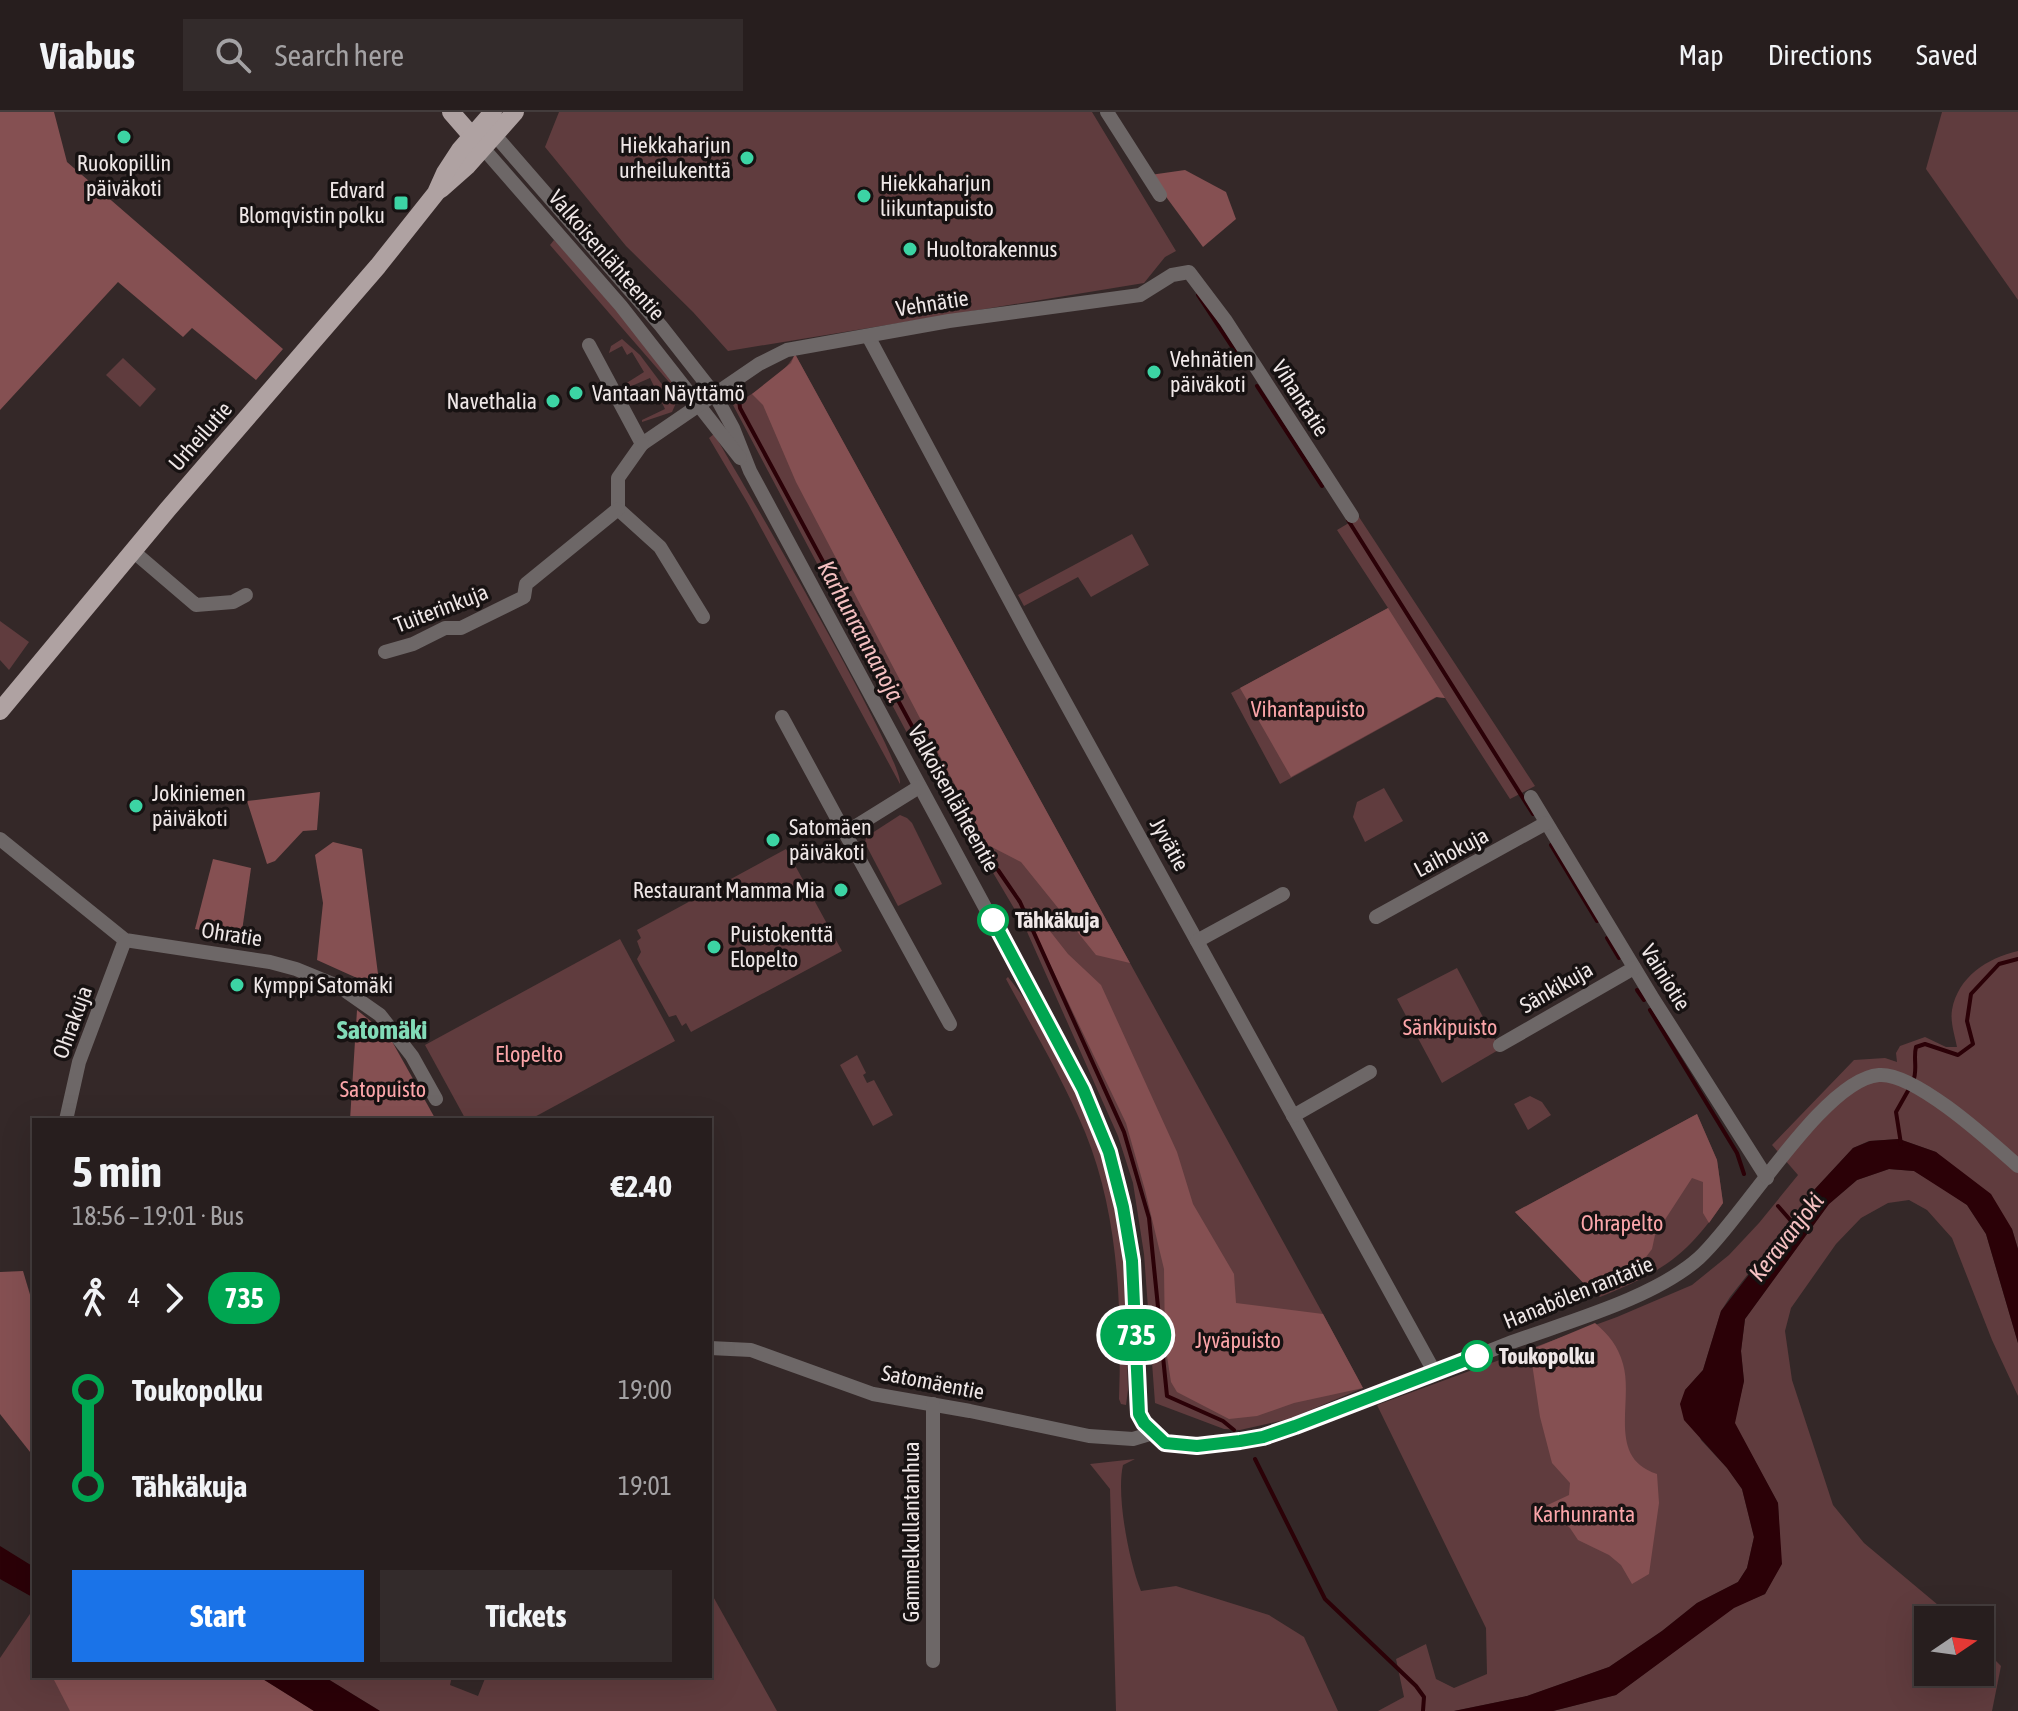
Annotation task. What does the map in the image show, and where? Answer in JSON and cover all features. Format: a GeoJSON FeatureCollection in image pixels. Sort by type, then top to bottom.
{"type":"FeatureCollection","features":[{"type":"Feature","properties":{"kind":"main road","name":"Valkoisenlähteentie"},"geometry":{"type":"LineString","coordinates":[[451,112],[484,127]]}},
{"type":"Feature","properties":{"kind":"main road","name":"Urheilutie"},"geometry":{"type":"LineString","coordinates":[[0,711],[378,266],[436,193],[452,181],[484,127],[515,112]]}},
{"type":"Feature","properties":{"kind":"street"},"geometry":{"type":"LineString","coordinates":[[1107,112],[1160,195]]}},
{"type":"Feature","properties":{"kind":"street","name":"Valkoisenlähteentie"},"geometry":{"type":"LineString","coordinates":[[484,127],[661,326],[715,395],[733,428],[750,471],[1083,1089],[1109,1152],[1123,1207],[1132,1261],[1139,1414],[1153,1433]]}},
{"type":"Feature","properties":{"kind":"street","name":"Valkoisenlähteentie"},"geometry":{"type":"LineString","coordinates":[[484,127],[750,471]]}},
{"type":"Feature","properties":{"kind":"street","name":"Vehnätie"},"geometry":{"type":"LineString","coordinates":[[642,444],[759,364],[787,350],[1008,312],[1140,295],[1182,272]]}},
{"type":"Feature","properties":{"kind":"street","name":"Vihantatie"},"geometry":{"type":"LineString","coordinates":[[1182,272],[1194,275],[1352,516]]}},
{"type":"Feature","properties":{"kind":"street","name":"Jyvätie"},"geometry":{"type":"LineString","coordinates":[[868,336],[1031,640],[1435,1373]]}},
{"type":"Feature","properties":{"kind":"street"},"geometry":{"type":"LineString","coordinates":[[589,345],[608,375],[642,444],[618,478],[618,509],[660,547],[703,617]]}},
{"type":"Feature","properties":{"kind":"street","name":"Tuiterinkuja"},"geometry":{"type":"LineString","coordinates":[[385,652],[413,644],[445,628],[461,628],[524,597],[526,584],[618,509]]}},
{"type":"Feature","properties":{"kind":"street"},"geometry":{"type":"LineString","coordinates":[[134,552],[196,605],[233,602],[246,595]]}},
{"type":"Feature","properties":{"kind":"street"},"geometry":{"type":"LineString","coordinates":[[782,717],[950,1024]]}},
{"type":"Feature","properties":{"kind":"street"},"geometry":{"type":"LineString","coordinates":[[845,833],[919,787]]}},
{"type":"Feature","properties":{"kind":"street","name":"Vainiotie"},"geometry":{"type":"LineString","coordinates":[[1531,797],[1634,968],[1767,1178]]}},
{"type":"Feature","properties":{"kind":"street","name":"Laihokuja"},"geometry":{"type":"LineString","coordinates":[[1376,917],[1546,823]]}},
{"type":"Feature","properties":{"kind":"street","name":"Ohratie"},"geometry":{"type":"LineString","coordinates":[[0,839],[125,940],[270,962],[340,987],[380,1015],[412,1056],[436,1099]]}},
{"type":"Feature","properties":{"kind":"street"},"geometry":{"type":"LineString","coordinates":[[1197,941],[1283,894]]}},
{"type":"Feature","properties":{"kind":"street","name":"Ohrakuja"},"geometry":{"type":"LineString","coordinates":[[66,1118],[79,1062],[125,940]]}},
{"type":"Feature","properties":{"kind":"street","name":"Sänkikuja"},"geometry":{"type":"LineString","coordinates":[[1500,1045],[1634,968]]}},
{"type":"Feature","properties":{"kind":"street"},"geometry":{"type":"LineString","coordinates":[[1293,1116],[1370,1072]]}},
{"type":"Feature","properties":{"kind":"street","name":"Hanabölen rantatie"},"geometry":{"type":"LineString","coordinates":[[1153,1433],[1165,1443],[1197,1446],[1263,1437],[1627,1299],[1675,1277],[1699,1258],[1732,1224],[1824,1110],[1843,1091],[1870,1076],[1888,1075],[1902,1079],[1928,1094],[2018,1166]]}},
{"type":"Feature","properties":{"kind":"street","name":"Satomäentie"},"geometry":{"type":"LineString","coordinates":[[712,1348],[751,1350],[873,1394],[1109,1439],[1133,1439],[1153,1433]]}},
{"type":"Feature","properties":{"kind":"street","name":"Gammelkullantanhua"},"geometry":{"type":"LineString","coordinates":[[933,1404],[933,1661]]}},
{"type":"Feature","properties":{"kind":"green space"},"geometry":{"type":"Polygon","coordinates":[[[0,112],[54,112],[67,162],[283,349],[256,380],[192,328],[183,337],[118,282],[0,410],[0,112]]]}},
{"type":"Feature","properties":{"kind":"green space","name":"Hiekkaharjun liikuntapuisto"},"geometry":{"type":"Polygon","coordinates":[[[559,112],[1092,112],[1176,251],[1165,257],[1144,283],[728,351],[626,246],[545,147],[559,112]]]}},
{"type":"Feature","properties":{"kind":"green space"},"geometry":{"type":"Polygon","coordinates":[[[1942,112],[2018,112],[2018,300],[1926,169],[1942,112]]]}},
{"type":"Feature","properties":{"kind":"green space"},"geometry":{"type":"Polygon","coordinates":[[[1185,170],[1226,192],[1236,219],[1203,247],[1150,175],[1185,170]]]}},
{"type":"Feature","properties":{"kind":"green space"},"geometry":{"type":"Polygon","coordinates":[[[554,240],[597,286],[680,387],[676,390],[550,245],[554,240]]]}},
{"type":"Feature","properties":{"kind":"green space"},"geometry":{"type":"Polygon","coordinates":[[[622,339],[640,355],[676,403],[672,412],[642,422],[665,409],[650,378],[627,388],[625,384],[644,372],[632,352],[627,355],[622,346],[609,353],[611,346],[622,339]]]}},
{"type":"Feature","properties":{"kind":"green space","name":"Jyväpuisto"},"geometry":{"type":"Polygon","coordinates":[[[795,354],[1363,1388],[1289,1419],[1240,1430],[1224,1429],[1155,1403],[1144,1254],[1133,1183],[1118,1136],[1024,925],[992,871],[965,836],[907,733],[733,405],[776,377],[795,354]]]}},
{"type":"Feature","properties":{"kind":"green space"},"geometry":{"type":"Polygon","coordinates":[[[795,354],[1130,963],[1096,955],[1021,862],[986,844],[796,482],[763,405],[752,394],[791,363],[795,354]]]}},
{"type":"Feature","properties":{"kind":"green space"},"geometry":{"type":"Polygon","coordinates":[[[123,358],[156,389],[140,407],[106,375],[123,358]]]}},
{"type":"Feature","properties":{"kind":"green space"},"geometry":{"type":"Polygon","coordinates":[[[714,434],[849,673],[894,763],[900,784],[709,438],[714,434]]]}},
{"type":"Feature","properties":{"kind":"green space","name":"Vihantapuisto"},"geometry":{"type":"Polygon","coordinates":[[[1359,517],[1535,786],[1510,799],[1445,698],[1437,697],[1280,784],[1231,693],[1388,608],[1337,530],[1359,517]]]}},
{"type":"Feature","properties":{"kind":"green space"},"geometry":{"type":"Polygon","coordinates":[[[1132,534],[1149,565],[1091,597],[1078,577],[1024,606],[1018,595],[1132,534]]]}},
{"type":"Feature","properties":{"kind":"green space","name":"Vihantapuisto"},"geometry":{"type":"Polygon","coordinates":[[[1388,608],[1445,698],[1436,697],[1291,777],[1240,688],[1388,608]]]}},
{"type":"Feature","properties":{"kind":"green space"},"geometry":{"type":"Polygon","coordinates":[[[0,621],[29,642],[9,670],[0,660],[0,621]]]}},
{"type":"Feature","properties":{"kind":"green space"},"geometry":{"type":"Polygon","coordinates":[[[1384,788],[1403,821],[1365,842],[1353,817],[1357,802],[1384,788]]]}},
{"type":"Feature","properties":{"kind":"green space"},"geometry":{"type":"Polygon","coordinates":[[[320,792],[317,830],[303,831],[275,861],[267,864],[247,801],[320,792]]]}},
{"type":"Feature","properties":{"kind":"green space"},"geometry":{"type":"Polygon","coordinates":[[[900,815],[912,823],[942,884],[898,906],[865,843],[866,837],[900,815]]]}},
{"type":"Feature","properties":{"kind":"green space"},"geometry":{"type":"Polygon","coordinates":[[[333,842],[362,849],[378,974],[375,980],[368,983],[317,960],[323,903],[315,855],[333,842]]]}},
{"type":"Feature","properties":{"kind":"green space"},"geometry":{"type":"Polygon","coordinates":[[[786,849],[842,951],[691,1032],[686,1023],[682,1026],[676,1015],[669,1017],[640,965],[637,959],[641,952],[637,941],[641,938],[637,930],[786,849]]]}},
{"type":"Feature","properties":{"kind":"green space"},"geometry":{"type":"Polygon","coordinates":[[[213,859],[251,868],[241,938],[195,929],[213,859]]]}},
{"type":"Feature","properties":{"kind":"green space"},"geometry":{"type":"Polygon","coordinates":[[[1031,907],[1068,954],[1101,985],[1177,1152],[1193,1204],[1234,1274],[1236,1303],[1323,1314],[1363,1388],[1294,1403],[1257,1416],[1229,1419],[1177,1392],[1171,1382],[1165,1343],[1164,1269],[1126,1123],[1026,914],[1031,907]]]}},
{"type":"Feature","properties":{"kind":"green space","name":"Elopelto"},"geometry":{"type":"Polygon","coordinates":[[[620,939],[675,1041],[533,1118],[465,1118],[425,1045],[620,939]]]}},
{"type":"Feature","properties":{"kind":"green space","name":"Karhunranta"},"geometry":{"type":"Polygon","coordinates":[[[2018,951],[2018,1249],[2012,1229],[1936,1152],[1899,1139],[1869,1141],[1853,1148],[1815,1189],[1730,1297],[1721,1311],[1703,1370],[1685,1390],[1701,1440],[1742,1489],[1754,1537],[1747,1568],[1738,1582],[1697,1603],[1609,1667],[1527,1696],[1454,1711],[1378,1711],[1404,1697],[1396,1659],[1426,1644],[1436,1679],[1454,1688],[1487,1674],[1486,1628],[1377,1405],[1617,1317],[1692,1285],[1729,1255],[1798,1175],[1772,1145],[1854,1060],[1885,1058],[1897,1062],[1896,1053],[1900,1046],[1925,1037],[1946,1047],[1957,1047],[1952,1015],[1960,988],[1985,964],[2018,951]]]}},
{"type":"Feature","properties":{"kind":"green space","name":"Sänkipuisto"},"geometry":{"type":"Polygon","coordinates":[[[1457,968],[1500,1049],[1442,1083],[1397,999],[1457,968]]]}},
{"type":"Feature","properties":{"kind":"green space"},"geometry":{"type":"Polygon","coordinates":[[[1008,977],[1043,1028],[1076,1092],[1112,1191],[1125,1283],[1126,1405],[1121,1404],[1119,1399],[1119,1297],[1105,1196],[1085,1132],[1006,979],[1008,977]]]}},
{"type":"Feature","properties":{"kind":"green space","name":"Satopuisto"},"geometry":{"type":"Polygon","coordinates":[[[357,1010],[389,1036],[435,1118],[350,1118],[357,1010]]]}},
{"type":"Feature","properties":{"kind":"green space"},"geometry":{"type":"Polygon","coordinates":[[[857,1055],[866,1073],[863,1075],[867,1083],[874,1080],[893,1115],[873,1126],[840,1065],[857,1055]]]}},
{"type":"Feature","properties":{"kind":"green space"},"geometry":{"type":"Polygon","coordinates":[[[1530,1096],[1542,1102],[1551,1115],[1528,1130],[1514,1104],[1530,1096]]]}},
{"type":"Feature","properties":{"kind":"green space","name":"Ohrapelto"},"geometry":{"type":"Polygon","coordinates":[[[1697,1114],[1717,1160],[1723,1203],[1696,1237],[1670,1261],[1640,1280],[1600,1297],[1515,1212],[1697,1114]]]}},
{"type":"Feature","properties":{"kind":"green space","name":"Ohrapelto"},"geometry":{"type":"Polygon","coordinates":[[[1697,1114],[1717,1160],[1723,1203],[1709,1223],[1703,1213],[1703,1182],[1692,1178],[1655,1235],[1652,1249],[1637,1269],[1591,1291],[1515,1212],[1697,1114]]]}},
{"type":"Feature","properties":{"kind":"green space"},"geometry":{"type":"Polygon","coordinates":[[[1889,1169],[1914,1171],[1967,1205],[1986,1234],[2018,1343],[2018,1396],[1992,1340],[1952,1238],[1927,1210],[1909,1200],[1888,1203],[1861,1218],[1836,1244],[1791,1308],[1785,1331],[1792,1380],[1833,1505],[1864,1543],[1939,1606],[1914,1606],[1914,1686],[1994,1686],[1994,1659],[2001,1666],[1992,1711],[1553,1711],[1616,1695],[1734,1607],[1765,1594],[1781,1564],[1778,1503],[1734,1423],[1744,1381],[1741,1351],[1745,1319],[1829,1204],[1857,1180],[1889,1169]]]}},
{"type":"Feature","properties":{"kind":"green space"},"geometry":{"type":"Polygon","coordinates":[[[23,1271],[32,1301],[32,1454],[0,1414],[0,1272],[23,1271]]]}},
{"type":"Feature","properties":{"kind":"green space"},"geometry":{"type":"Polygon","coordinates":[[[1595,1323],[1612,1341],[1623,1364],[1626,1379],[1625,1427],[1632,1455],[1641,1466],[1657,1474],[1659,1503],[1649,1574],[1632,1584],[1621,1565],[1609,1555],[1578,1540],[1562,1521],[1537,1510],[1569,1495],[1570,1483],[1552,1463],[1540,1417],[1530,1350],[1595,1323]]]}},
{"type":"Feature","properties":{"kind":"green space"},"geometry":{"type":"Polygon","coordinates":[[[1135,1459],[1123,1465],[1121,1493],[1128,1546],[1141,1591],[1176,1586],[1269,1615],[1304,1637],[1338,1711],[1116,1711],[1110,1489],[1090,1464],[1135,1459]]]}},
{"type":"Feature","properties":{"kind":"green space"},"geometry":{"type":"Polygon","coordinates":[[[712,1595],[777,1711],[380,1711],[326,1678],[452,1678],[450,1685],[478,1696],[485,1678],[712,1678],[712,1595]]]}},
{"type":"Feature","properties":{"kind":"green space"},"geometry":{"type":"Polygon","coordinates":[[[32,1611],[32,1678],[261,1678],[314,1711],[0,1711],[0,1658],[32,1611]]]}},
{"type":"Feature","properties":{"kind":"green space"},"geometry":{"type":"Polygon","coordinates":[[[53,1678],[261,1678],[314,1711],[70,1711],[53,1678]]]}},
{"type":"Feature","properties":{"kind":"water","name":"Keravanjoki"},"geometry":{"type":"Polygon","coordinates":[[[1899,1139],[1936,1152],[1991,1194],[2012,1229],[2018,1249],[2018,1343],[1986,1234],[1967,1205],[1914,1171],[1889,1169],[1857,1180],[1829,1204],[1745,1319],[1741,1351],[1744,1381],[1735,1423],[1778,1503],[1782,1564],[1765,1594],[1734,1608],[1616,1695],[1553,1711],[1454,1711],[1527,1696],[1609,1667],[1697,1603],[1738,1582],[1747,1568],[1754,1537],[1742,1489],[1684,1420],[1680,1404],[1685,1390],[1703,1370],[1721,1311],[1815,1189],[1853,1148],[1870,1141],[1899,1139]]]}},
{"type":"Feature","properties":{"kind":"water"},"geometry":{"type":"Polygon","coordinates":[[[0,1546],[32,1566],[32,1597],[0,1579],[0,1546]]]}},
{"type":"Feature","properties":{"kind":"water"},"geometry":{"type":"Polygon","coordinates":[[[261,1678],[326,1678],[380,1711],[314,1711],[261,1678]]]}},
{"type":"Feature","properties":{"kind":"waterway"},"geometry":{"type":"LineString","coordinates":[[1198,295],[1246,368]]}},
{"type":"Feature","properties":{"kind":"waterway"},"geometry":{"type":"LineString","coordinates":[[1257,386],[1322,486]]}},
{"type":"Feature","properties":{"kind":"waterway","name":"Karhunrannanoja"},"geometry":{"type":"LineString","coordinates":[[739,400],[740,408],[960,815],[990,858]]}},
{"type":"Feature","properties":{"kind":"waterway"},"geometry":{"type":"LineString","coordinates":[[1348,520],[1533,814]]}},
{"type":"Feature","properties":{"kind":"waterway"},"geometry":{"type":"LineString","coordinates":[[1551,845],[1597,921]]}},
{"type":"Feature","properties":{"kind":"waterway","name":"Karhunrannanoja"},"geometry":{"type":"LineString","coordinates":[[998,870],[1020,902],[1124,1132],[1149,1218],[1167,1396],[1223,1421],[1234,1430]]}},
{"type":"Feature","properties":{"kind":"waterway"},"geometry":{"type":"LineString","coordinates":[[1607,938],[1619,958]]}},
{"type":"Feature","properties":{"kind":"waterway"},"geometry":{"type":"LineString","coordinates":[[1913,1081],[1916,1047],[1925,1044],[1958,1055],[1973,1044],[1967,1021],[1971,994],[1999,964],[2018,959]]}},
{"type":"Feature","properties":{"kind":"waterway"},"geometry":{"type":"LineString","coordinates":[[1637,990],[1644,1000]]}},
{"type":"Feature","properties":{"kind":"waterway"},"geometry":{"type":"LineString","coordinates":[[1650,1010],[1737,1153],[1744,1174]]}},
{"type":"Feature","properties":{"kind":"waterway"},"geometry":{"type":"LineString","coordinates":[[1901,1144],[1896,1112],[1909,1089]]}},
{"type":"Feature","properties":{"kind":"waterway","name":"Keravanjoki"},"geometry":{"type":"LineString","coordinates":[[1778,1206],[1792,1222]]}},
{"type":"Feature","properties":{"kind":"waterway","name":"Karhunrannanoja"},"geometry":{"type":"LineString","coordinates":[[1255,1459],[1325,1599],[1416,1686],[1424,1697],[1423,1711]]}},
{"type":"Feature","properties":{"kind":"bus line","name":"735"},"geometry":{"type":"LineString","coordinates":[[993,920],[1083,1089],[1109,1152],[1132,1261],[1139,1414],[1153,1433],[1165,1443],[1197,1446],[1263,1437],[1477,1356]]}},
{"type":"Feature","properties":{"kind":"place","name":"Ruokopillin päiväkoti"},"geometry":{"type":"Point","coordinates":[124,137]}},
{"type":"Feature","properties":{"kind":"place","name":"Hiekkaharjun urheilukenttä"},"geometry":{"type":"Point","coordinates":[747,158]}},
{"type":"Feature","properties":{"kind":"place","name":"Hiekkaharjun liikuntapuisto"},"geometry":{"type":"Point","coordinates":[864,196]}},
{"type":"Feature","properties":{"kind":"place","name":"Edvard Blomqvistin polku"},"geometry":{"type":"Point","coordinates":[401,203]}},
{"type":"Feature","properties":{"kind":"place","name":"Huoltorakennus"},"geometry":{"type":"Point","coordinates":[910,249]}},
{"type":"Feature","properties":{"kind":"place","name":"Vehnätien päiväkoti"},"geometry":{"type":"Point","coordinates":[1154,372]}},
{"type":"Feature","properties":{"kind":"place","name":"Vantaan Näyttämö"},"geometry":{"type":"Point","coordinates":[576,393]}},
{"type":"Feature","properties":{"kind":"place","name":"Navethalia"},"geometry":{"type":"Point","coordinates":[553,401]}},
{"type":"Feature","properties":{"kind":"place","name":"Jokiniemen päiväkoti"},"geometry":{"type":"Point","coordinates":[136,806]}},
{"type":"Feature","properties":{"kind":"place","name":"Satomäen päiväkoti"},"geometry":{"type":"Point","coordinates":[773,840]}},
{"type":"Feature","properties":{"kind":"place","name":"Restaurant Mamma Mia"},"geometry":{"type":"Point","coordinates":[841,890]}},
{"type":"Feature","properties":{"kind":"place","name":"Tähkäkuja"},"geometry":{"type":"Point","coordinates":[993,920]}},
{"type":"Feature","properties":{"kind":"place","name":"Puistokenttä Elopelto"},"geometry":{"type":"Point","coordinates":[714,947]}},
{"type":"Feature","properties":{"kind":"place","name":"Kymppi Satomäki"},"geometry":{"type":"Point","coordinates":[237,985]}},
{"type":"Feature","properties":{"kind":"place","name":"Toukopolku"},"geometry":{"type":"Point","coordinates":[1477,1356]}},
{"type":"Feature","properties":{"kind":"district","name":"Satomäki"},"geometry":{"type":"Point","coordinates":[382,1030]}}]}
